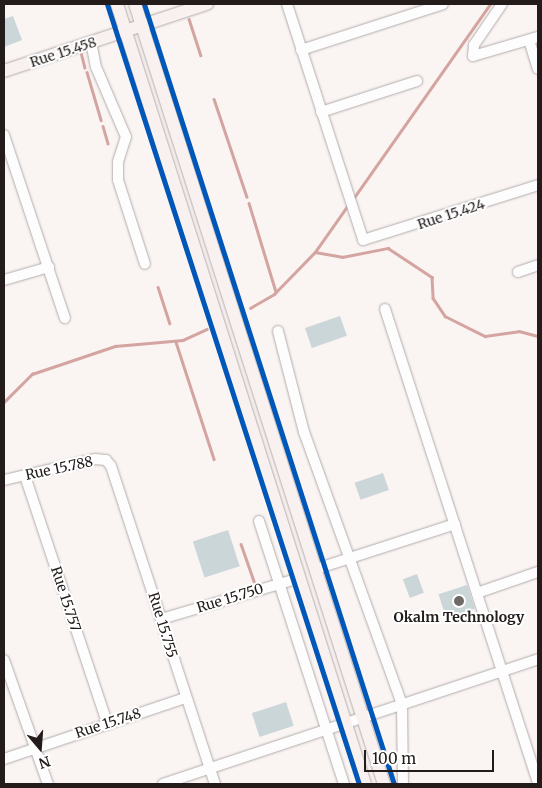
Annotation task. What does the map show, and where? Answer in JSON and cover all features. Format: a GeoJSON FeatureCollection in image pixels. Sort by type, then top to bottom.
{"type":"FeatureCollection","features":[{"type":"Feature","properties":{"kind":"main road"},"geometry":{"type":"LineString","coordinates":[[117,4],[365,784]]}},
{"type":"Feature","properties":{"kind":"main road"},"geometry":{"type":"LineString","coordinates":[[134,4],[384,784]]}},
{"type":"Feature","properties":{"kind":"main road","name":"Rue 15.458"},"geometry":{"type":"LineString","coordinates":[[4,71],[207,4]]}},
{"type":"Feature","properties":{"kind":"street"},"geometry":{"type":"LineString","coordinates":[[287,4],[321,112],[417,81]]}},
{"type":"Feature","properties":{"kind":"street"},"geometry":{"type":"LineString","coordinates":[[301,50],[443,4]]}},
{"type":"Feature","properties":{"kind":"street"},"geometry":{"type":"LineString","coordinates":[[502,4],[474,45],[473,56],[534,38],[538,69]]}},
{"type":"Feature","properties":{"kind":"street"},"geometry":{"type":"LineString","coordinates":[[91,42],[96,67],[126,137],[118,162],[118,180],[145,264]]}},
{"type":"Feature","properties":{"kind":"street","name":"Rue 15.424"},"geometry":{"type":"LineString","coordinates":[[321,112],[363,240],[538,185]]}},
{"type":"Feature","properties":{"kind":"street"},"geometry":{"type":"LineString","coordinates":[[4,135],[6,148],[50,267],[66,318]]}},
{"type":"Feature","properties":{"kind":"street"},"geometry":{"type":"LineString","coordinates":[[518,272],[538,265]]}},
{"type":"Feature","properties":{"kind":"street"},"geometry":{"type":"LineString","coordinates":[[4,280],[50,267]]}},
{"type":"Feature","properties":{"kind":"street"},"geometry":{"type":"LineString","coordinates":[[386,310],[538,784]]}},
{"type":"Feature","properties":{"kind":"street"},"geometry":{"type":"LineString","coordinates":[[278,331],[304,432],[351,559],[360,598],[402,704],[403,784]]}},
{"type":"Feature","properties":{"kind":"street","name":"Rue 15.788"},"geometry":{"type":"LineString","coordinates":[[4,480],[95,459],[106,460],[111,466]]}},
{"type":"Feature","properties":{"kind":"street","name":"Rue 15.755"},"geometry":{"type":"LineString","coordinates":[[111,466],[185,698],[215,784]]}},
{"type":"Feature","properties":{"kind":"street","name":"Rue 15.757"},"geometry":{"type":"LineString","coordinates":[[25,476],[107,723]]}},
{"type":"Feature","properties":{"kind":"street"},"geometry":{"type":"LineString","coordinates":[[259,521],[344,784]]}},
{"type":"Feature","properties":{"kind":"street"},"geometry":{"type":"LineString","coordinates":[[316,569],[455,524]]}},
{"type":"Feature","properties":{"kind":"street"},"geometry":{"type":"LineString","coordinates":[[477,593],[538,572]]}},
{"type":"Feature","properties":{"kind":"street","name":"Rue 15.750"},"geometry":{"type":"LineString","coordinates":[[161,619],[299,578]]}},
{"type":"Feature","properties":{"kind":"street"},"geometry":{"type":"LineString","coordinates":[[4,660],[8,690],[35,748],[48,784]]}},
{"type":"Feature","properties":{"kind":"street"},"geometry":{"type":"LineString","coordinates":[[163,784],[538,660]]}},
{"type":"Feature","properties":{"kind":"street","name":"Rue 15.748"},"geometry":{"type":"LineString","coordinates":[[4,759],[185,698]]}},
{"type":"Feature","properties":{"kind":"building"},"geometry":{"type":"Polygon","coordinates":[[[13,16],[22,40],[4,47],[4,19],[13,16]]]}},
{"type":"Feature","properties":{"kind":"building"},"geometry":{"type":"Polygon","coordinates":[[[340,316],[347,336],[312,348],[305,328],[340,316]]]}},
{"type":"Feature","properties":{"kind":"building"},"geometry":{"type":"Polygon","coordinates":[[[383,473],[389,490],[360,500],[355,483],[383,473]]]}},
{"type":"Feature","properties":{"kind":"building"},"geometry":{"type":"Polygon","coordinates":[[[228,530],[240,566],[205,578],[193,541],[228,530]]]}},
{"type":"Feature","properties":{"kind":"building"},"geometry":{"type":"Polygon","coordinates":[[[417,574],[424,593],[410,598],[403,579],[417,574]]]}},
{"type":"Feature","properties":{"kind":"building","name":"Okalm Technology"},"geometry":{"type":"Polygon","coordinates":[[[467,585],[475,609],[446,618],[438,594],[467,585]]]}},
{"type":"Feature","properties":{"kind":"building"},"geometry":{"type":"Polygon","coordinates":[[[286,702],[294,726],[259,737],[252,713],[286,702]]]}},
{"type":"Feature","properties":{"kind":"waterway"},"geometry":{"type":"LineString","coordinates":[[353,199],[490,4]]}},
{"type":"Feature","properties":{"kind":"waterway"},"geometry":{"type":"LineString","coordinates":[[189,19],[201,55]]}},
{"type":"Feature","properties":{"kind":"waterway"},"geometry":{"type":"LineString","coordinates":[[81,52],[85,68]]}},
{"type":"Feature","properties":{"kind":"waterway"},"geometry":{"type":"LineString","coordinates":[[87,72],[101,120]]}},
{"type":"Feature","properties":{"kind":"waterway"},"geometry":{"type":"LineString","coordinates":[[214,99],[247,197]]}},
{"type":"Feature","properties":{"kind":"waterway"},"geometry":{"type":"LineString","coordinates":[[103,126],[108,143]]}},
{"type":"Feature","properties":{"kind":"waterway"},"geometry":{"type":"LineString","coordinates":[[249,203],[276,292]]}},
{"type":"Feature","properties":{"kind":"waterway"},"geometry":{"type":"LineString","coordinates":[[250,308],[274,294],[315,252],[348,205]]}},
{"type":"Feature","properties":{"kind":"waterway"},"geometry":{"type":"LineString","coordinates":[[315,252],[342,257],[388,248],[432,277],[433,298],[445,316],[485,336],[519,331],[538,336]]}},
{"type":"Feature","properties":{"kind":"waterway"},"geometry":{"type":"LineString","coordinates":[[158,287],[170,323]]}},
{"type":"Feature","properties":{"kind":"waterway"},"geometry":{"type":"LineString","coordinates":[[4,402],[32,374],[115,346],[183,340],[207,329]]}},
{"type":"Feature","properties":{"kind":"waterway"},"geometry":{"type":"LineString","coordinates":[[176,342],[214,459]]}},
{"type":"Feature","properties":{"kind":"waterway"},"geometry":{"type":"LineString","coordinates":[[241,544],[255,584]]}},
{"type":"Feature","properties":{"kind":"cycle path"},"geometry":{"type":"LineString","coordinates":[[107,4],[359,784]]}},
{"type":"Feature","properties":{"kind":"cycle path"},"geometry":{"type":"LineString","coordinates":[[144,4],[394,784]]}},
{"type":"Feature","properties":{"kind":"place","name":"Okalm Technology"},"geometry":{"type":"Point","coordinates":[459,601]}}]}
